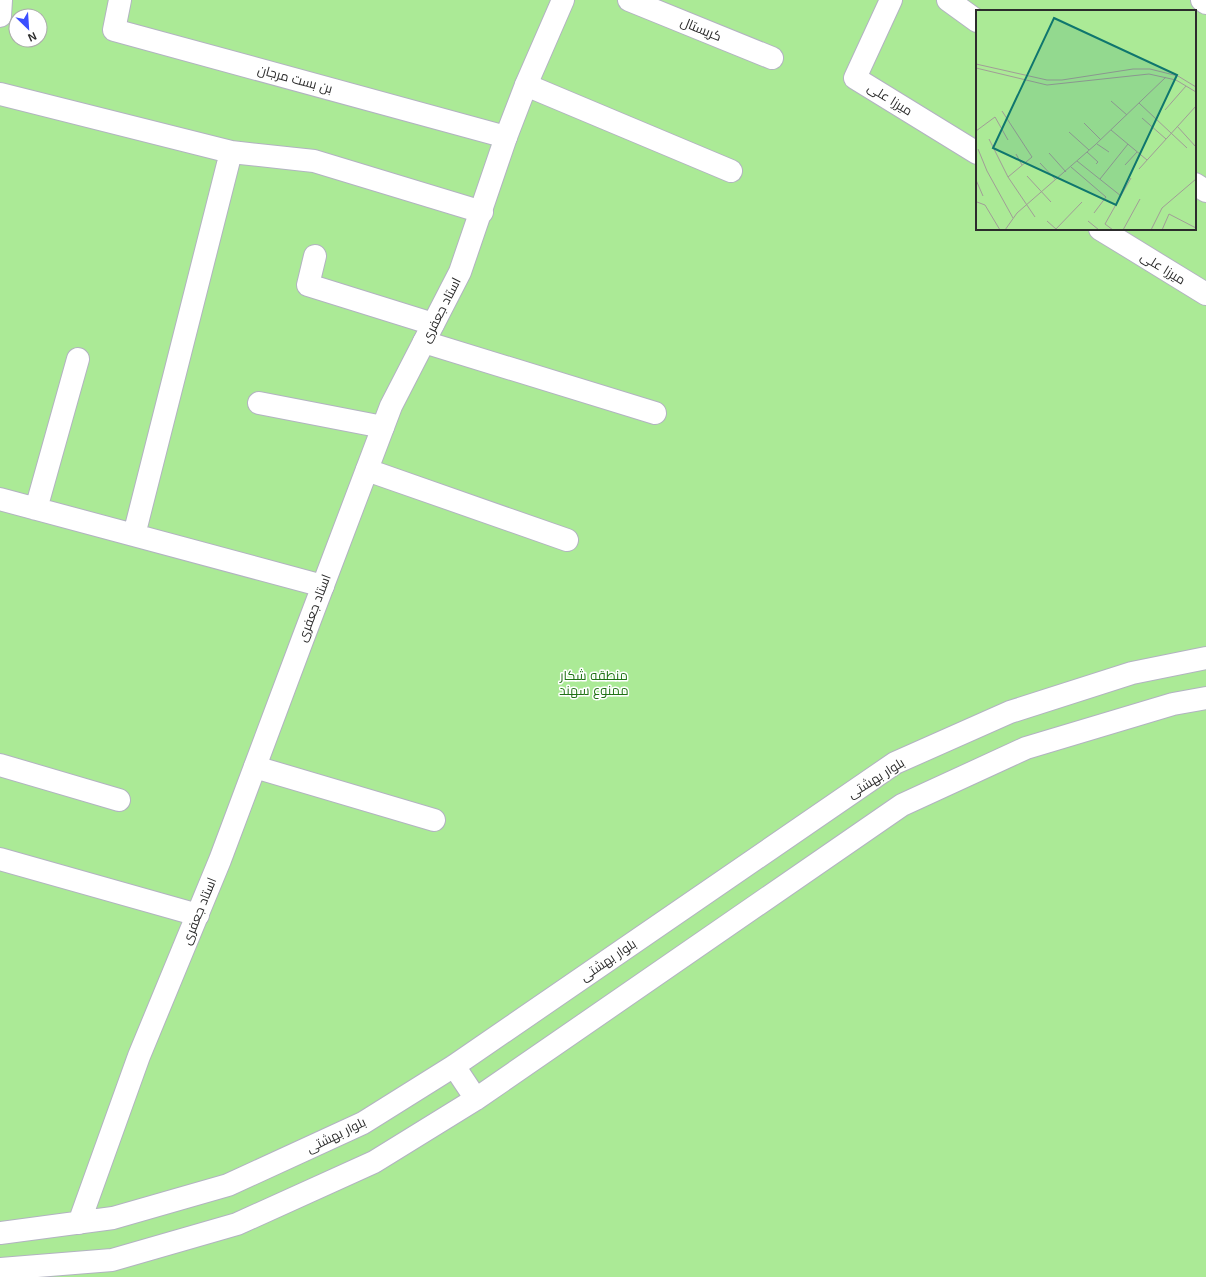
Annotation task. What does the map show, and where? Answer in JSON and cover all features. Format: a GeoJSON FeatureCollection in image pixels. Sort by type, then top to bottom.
{"type":"FeatureCollection","features":[{"type":"Feature","properties":{"kind":"street"},"geometry":{"type":"LineString","coordinates":[[0,16],[1,0]]}},
{"type":"Feature","properties":{"kind":"street","name":"بن بست مرجان"},"geometry":{"type":"LineString","coordinates":[[120,0],[114,30],[506,137]]}},
{"type":"Feature","properties":{"kind":"street","name":"استاد جعفری"},"geometry":{"type":"LineString","coordinates":[[79,1223],[139,1056],[220,860],[391,406],[460,272],[482,212],[506,137],[526,85],[563,0]]}},
{"type":"Feature","properties":{"kind":"street","name":"کریستال"},"geometry":{"type":"LineString","coordinates":[[629,0],[772,58]]}},
{"type":"Feature","properties":{"kind":"street","name":"میرزا علی"},"geometry":{"type":"LineString","coordinates":[[892,0],[855,78],[976,152]]}},
{"type":"Feature","properties":{"kind":"street"},"geometry":{"type":"LineString","coordinates":[[948,0],[976,20]]}},
{"type":"Feature","properties":{"kind":"street"},"geometry":{"type":"LineString","coordinates":[[1202,0],[1206,4]]}},
{"type":"Feature","properties":{"kind":"street"},"geometry":{"type":"LineString","coordinates":[[526,85],[732,171]]}},
{"type":"Feature","properties":{"kind":"street"},"geometry":{"type":"LineString","coordinates":[[0,94],[231,152],[314,161],[482,212]]}},
{"type":"Feature","properties":{"kind":"street"},"geometry":{"type":"LineString","coordinates":[[134,535],[231,152]]}},
{"type":"Feature","properties":{"kind":"street"},"geometry":{"type":"LineString","coordinates":[[1196,185],[1206,191]]}},
{"type":"Feature","properties":{"kind":"street","name":"میرزا علی"},"geometry":{"type":"LineString","coordinates":[[1102,230],[1206,294]]}},
{"type":"Feature","properties":{"kind":"street"},"geometry":{"type":"LineString","coordinates":[[315,256],[308,285],[429,333],[655,413]]}},
{"type":"Feature","properties":{"kind":"street"},"geometry":{"type":"LineString","coordinates":[[36,508],[78,359]]}},
{"type":"Feature","properties":{"kind":"street"},"geometry":{"type":"LineString","coordinates":[[259,403],[383,428]]}},
{"type":"Feature","properties":{"kind":"street"},"geometry":{"type":"LineString","coordinates":[[367,470],[566,540]]}},
{"type":"Feature","properties":{"kind":"street"},"geometry":{"type":"LineString","coordinates":[[0,499],[323,586]]}},
{"type":"Feature","properties":{"kind":"street","name":"بلوار بهشتی"},"geometry":{"type":"LineString","coordinates":[[0,1233],[113,1218],[228,1185],[363,1123],[454,1066],[895,763],[1010,712],[1132,673],[1206,658]]}},
{"type":"Feature","properties":{"kind":"street"},"geometry":{"type":"LineString","coordinates":[[0,1269],[112,1260],[237,1224],[374,1162],[476,1099],[902,805],[1026,748],[1174,704],[1206,698]]}},
{"type":"Feature","properties":{"kind":"street"},"geometry":{"type":"LineString","coordinates":[[0,765],[119,800]]}},
{"type":"Feature","properties":{"kind":"street"},"geometry":{"type":"LineString","coordinates":[[255,767],[434,820]]}},
{"type":"Feature","properties":{"kind":"street"},"geometry":{"type":"LineString","coordinates":[[0,859],[198,915]]}},
{"type":"Feature","properties":{"kind":"street"},"geometry":{"type":"LineString","coordinates":[[454,1066],[476,1099]]}},
{"type":"Feature","properties":{"kind":"green space","name":"منطقه شکار ممنوع سهند"},"geometry":{"type":"Polygon","coordinates":[[[0,0],[1206,0],[1206,1277],[0,1277],[0,0]]]}}]}
